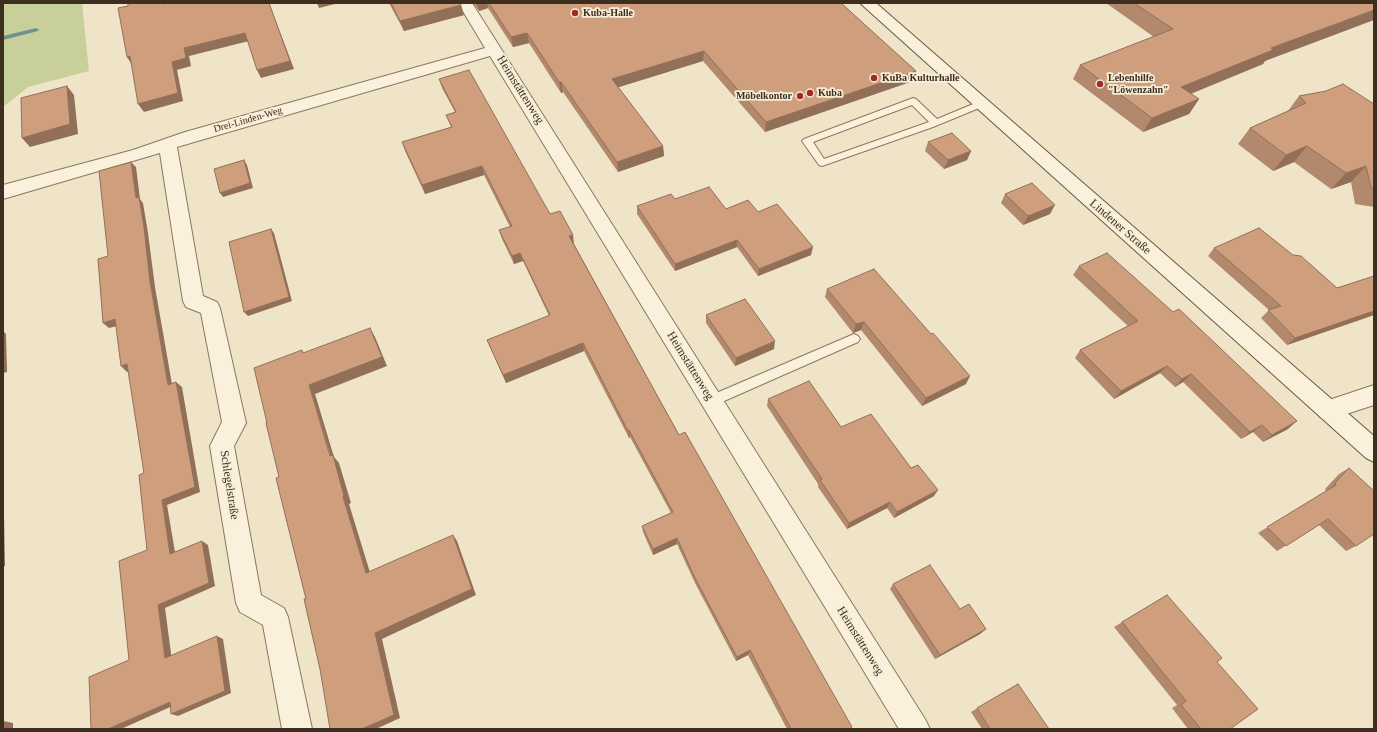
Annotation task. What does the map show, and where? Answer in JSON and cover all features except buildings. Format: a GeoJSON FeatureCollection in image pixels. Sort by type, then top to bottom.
{"type":"FeatureCollection","features":[{"type":"Feature","properties":{"kind":"street","name":"Heimstättenweg"},"geometry":{"type":"LineString","coordinates":[[465,3],[914,729]]}},
{"type":"Feature","properties":{"kind":"street","name":"Lindener Straße"},"geometry":{"type":"LineString","coordinates":[[867,3],[1374,451]]}},
{"type":"Feature","properties":{"kind":"street","name":"Drei-Linden-Weg"},"geometry":{"type":"LineString","coordinates":[[3,192],[168,145],[191,136],[494,50]]}},
{"type":"Feature","properties":{"kind":"street","name":"Schlegelstraße"},"geometry":{"type":"LineString","coordinates":[[168,145],[193,301],[210,308],[234,423],[222,446],[249,603],[275,617],[298,729]]}},
{"type":"Feature","properties":{"kind":"street"},"geometry":{"type":"LineString","coordinates":[[1328,410],[1374,395]]}},
{"type":"Feature","properties":{"kind":"lane"},"geometry":{"type":"LineString","coordinates":[[935,122],[913,101],[807,141],[822,163],[935,122],[981,104]]}},
{"type":"Feature","properties":{"kind":"lane"},"geometry":{"type":"LineString","coordinates":[[711,401],[854,339]]}},
{"type":"Feature","properties":{"kind":"green space"},"geometry":{"type":"Polygon","coordinates":[[[3,3],[82,3],[89,71],[28,87],[3,107],[3,3]]]}},
{"type":"Feature","properties":{"kind":"waterway"},"geometry":{"type":"LineString","coordinates":[[3,38],[36,30]]}},
{"type":"Feature","properties":{"kind":"place","name":"Kuba-Halle"},"geometry":{"type":"Point","coordinates":[575,13]}},
{"type":"Feature","properties":{"kind":"place","name":"KuBa Kulturhalle"},"geometry":{"type":"Point","coordinates":[874,78]}},
{"type":"Feature","properties":{"kind":"place","name":"Lebenhilfe \"Löwenzahn\""},"geometry":{"type":"Point","coordinates":[1100,84]}},
{"type":"Feature","properties":{"kind":"place","name":"Kuba"},"geometry":{"type":"Point","coordinates":[810,93]}},
{"type":"Feature","properties":{"kind":"place","name":"Möbelkontor"},"geometry":{"type":"Point","coordinates":[800,96]}}]}
